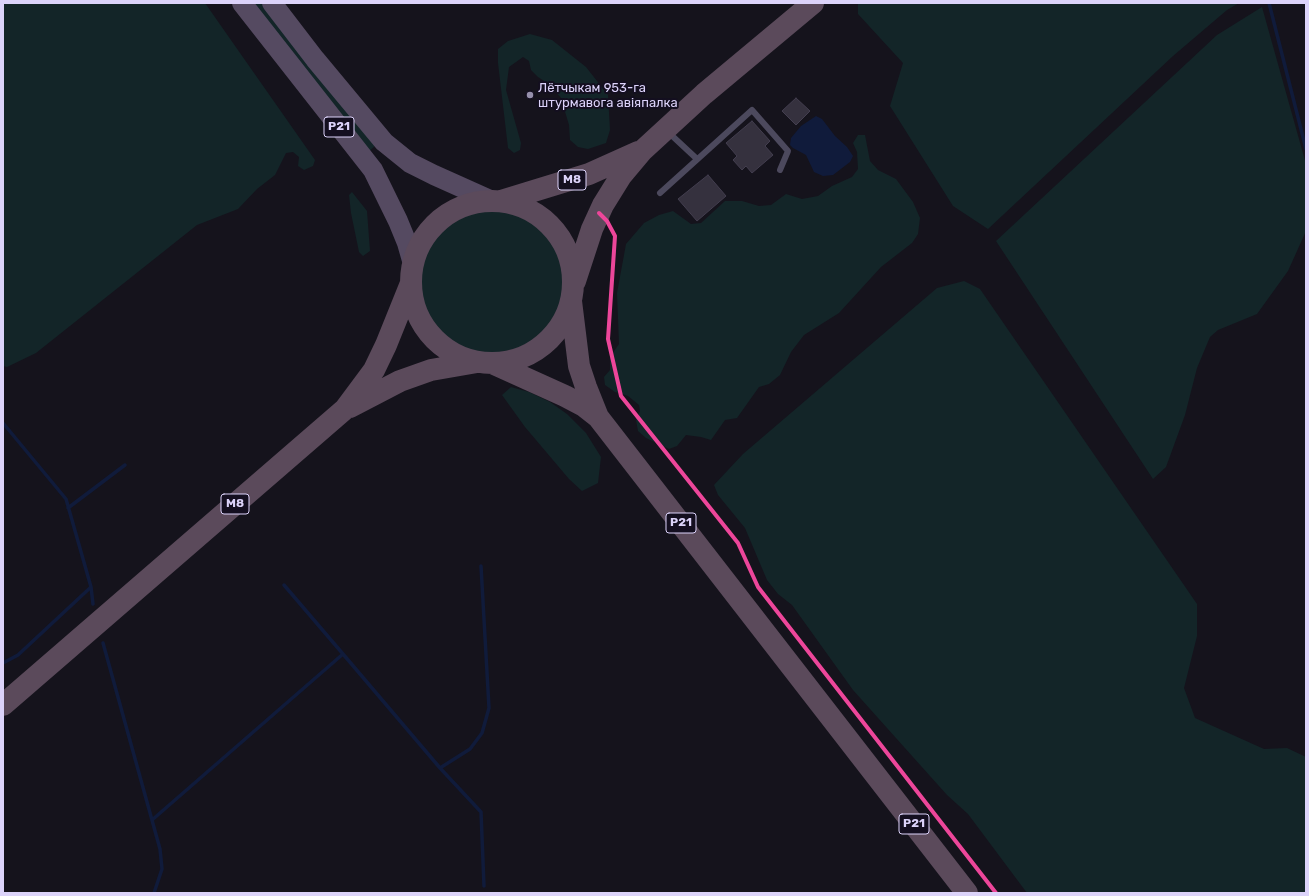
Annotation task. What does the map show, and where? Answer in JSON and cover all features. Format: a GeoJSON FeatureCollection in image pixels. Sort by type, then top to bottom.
{"type":"FeatureCollection","features":[{"type":"Feature","properties":{"kind":"highway","name":"М8"},"geometry":{"type":"LineString","coordinates":[[345,409],[400,381],[431,370],[486,362],[510,361],[527,355],[541,346],[554,334],[563,321],[599,214],[621,176],[642,151],[665,129],[813,3]]}},
{"type":"Feature","properties":{"kind":"highway","name":"М8"},"geometry":{"type":"LineString","coordinates":[[496,201],[589,174],[642,151]]}},
{"type":"Feature","properties":{"kind":"highway","name":"М8"},"geometry":{"type":"LineString","coordinates":[[6,699],[345,409],[374,370],[386,345],[424,237],[436,223],[454,210],[481,201],[496,201],[520,206],[532,212],[553,228],[567,252],[572,269],[572,294]]}},
{"type":"Feature","properties":{"kind":"highway","name":"М8"},"geometry":{"type":"LineString","coordinates":[[412,274],[415,306],[424,325],[434,338],[446,348],[462,357],[486,362]]}},
{"type":"Feature","properties":{"kind":"highway","name":"Р21"},"geometry":{"type":"LineString","coordinates":[[572,294],[579,366],[598,417]]}},
{"type":"Feature","properties":{"kind":"highway","name":"Р21"},"geometry":{"type":"LineString","coordinates":[[486,362],[565,396],[584,406],[598,417],[967,893]]}},
{"type":"Feature","properties":{"kind":"main road","name":"Р21"},"geometry":{"type":"LineString","coordinates":[[242,3],[373,170],[407,243],[412,274]]}},
{"type":"Feature","properties":{"kind":"main road","name":"Р21"},"geometry":{"type":"LineString","coordinates":[[272,3],[315,59],[384,142],[410,163],[434,175],[496,201]]}},
{"type":"Feature","properties":{"kind":"lane"},"geometry":{"type":"LineString","coordinates":[[660,193],[752,110],[788,151],[780,170]]}},
{"type":"Feature","properties":{"kind":"lane"},"geometry":{"type":"LineString","coordinates":[[665,129],[697,159]]}},
{"type":"Feature","properties":{"kind":"path"},"geometry":{"type":"LineString","coordinates":[[599,214],[607,220],[615,236],[608,339],[621,396],[738,544],[758,587],[996,893]]}},
{"type":"Feature","properties":{"kind":"shaded area"},"geometry":{"type":"Polygon","coordinates":[[[3,3],[205,3],[315,160],[313,166],[304,170],[298,166],[299,157],[293,152],[286,153],[275,175],[257,189],[238,209],[197,225],[36,353],[7,367],[3,366],[3,3]]]}},
{"type":"Feature","properties":{"kind":"shaded area"},"geometry":{"type":"Polygon","coordinates":[[[253,3],[263,3],[375,146],[368,152],[253,3]]]}},
{"type":"Feature","properties":{"kind":"shaded area"},"geometry":{"type":"Polygon","coordinates":[[[858,3],[1239,3],[1227,10],[1173,56],[988,229],[953,206],[890,106],[903,63],[858,14],[858,3]]]}},
{"type":"Feature","properties":{"kind":"shaded area"},"geometry":{"type":"Polygon","coordinates":[[[1262,7],[1306,164],[1306,231],[1288,271],[1257,314],[1218,330],[1210,337],[1197,368],[1185,415],[1166,467],[1153,479],[996,241],[1217,35],[1262,7]]]}},
{"type":"Feature","properties":{"kind":"shaded area"},"geometry":{"type":"Polygon","coordinates":[[[530,34],[552,40],[586,67],[608,95],[610,130],[606,143],[588,149],[578,147],[570,140],[569,125],[561,98],[550,85],[531,70],[529,61],[523,57],[509,67],[506,90],[521,143],[520,150],[514,153],[508,148],[498,63],[498,49],[508,41],[530,34]]]}},
{"type":"Feature","properties":{"kind":"shaded area"},"geometry":{"type":"Polygon","coordinates":[[[858,135],[865,135],[870,161],[878,170],[896,179],[913,202],[920,218],[918,234],[912,243],[881,267],[839,313],[804,335],[791,352],[780,375],[769,384],[759,387],[737,418],[725,420],[711,440],[686,435],[677,446],[669,449],[646,438],[638,431],[636,420],[640,411],[639,405],[628,396],[615,392],[605,385],[604,377],[610,370],[610,357],[619,344],[617,293],[626,244],[644,223],[659,215],[673,211],[691,224],[701,223],[725,201],[742,201],[759,206],[771,205],[786,194],[802,199],[818,196],[832,186],[852,177],[858,169],[857,152],[853,143],[858,135]]]}},
{"type":"Feature","properties":{"kind":"shaded area"},"geometry":{"type":"Polygon","coordinates":[[[352,192],[367,211],[370,251],[363,256],[359,252],[351,213],[349,195],[352,192]]]}},
{"type":"Feature","properties":{"kind":"shaded area"},"geometry":{"type":"Polygon","coordinates":[[[484,207],[498,207],[512,210],[532,219],[543,228],[552,239],[561,259],[564,280],[561,301],[552,321],[543,332],[532,341],[512,350],[498,353],[484,353],[470,350],[450,341],[439,332],[430,321],[421,301],[418,287],[418,273],[421,259],[430,239],[439,228],[450,219],[470,210],[484,207]]]}},
{"type":"Feature","properties":{"kind":"shaded area"},"geometry":{"type":"Polygon","coordinates":[[[964,281],[980,289],[1197,604],[1197,636],[1184,688],[1195,718],[1264,749],[1287,748],[1306,757],[1306,893],[1027,893],[968,814],[947,795],[853,690],[792,605],[778,594],[767,580],[745,528],[718,495],[714,485],[743,454],[937,288],[964,281]]]}},
{"type":"Feature","properties":{"kind":"shaded area"},"geometry":{"type":"Polygon","coordinates":[[[511,387],[529,392],[550,402],[567,414],[586,433],[601,457],[598,483],[582,491],[569,479],[525,427],[502,395],[511,387]]]}},
{"type":"Feature","properties":{"kind":"water"},"geometry":{"type":"Polygon","coordinates":[[[816,116],[822,119],[853,156],[850,162],[833,175],[823,176],[814,172],[806,155],[790,145],[791,138],[801,126],[816,116]]]}},
{"type":"Feature","properties":{"kind":"building"},"geometry":{"type":"Polygon","coordinates":[[[796,98],[810,111],[796,125],[782,111],[796,98]]]}},
{"type":"Feature","properties":{"kind":"building"},"geometry":{"type":"Polygon","coordinates":[[[752,121],[770,141],[765,146],[773,155],[752,173],[746,166],[742,170],[733,160],[737,156],[726,143],[752,121]]]}},
{"type":"Feature","properties":{"kind":"building"},"geometry":{"type":"Polygon","coordinates":[[[708,175],[726,196],[697,221],[678,199],[708,175]]]}},
{"type":"Feature","properties":{"kind":"waterway"},"geometry":{"type":"LineString","coordinates":[[1269,3],[1306,149]]}},
{"type":"Feature","properties":{"kind":"waterway"},"geometry":{"type":"LineString","coordinates":[[3,423],[66,499],[91,587],[93,604]]}},
{"type":"Feature","properties":{"kind":"waterway"},"geometry":{"type":"LineString","coordinates":[[68,508],[125,465]]}},
{"type":"Feature","properties":{"kind":"waterway"},"geometry":{"type":"LineString","coordinates":[[440,768],[470,749],[482,733],[489,708],[481,566]]}},
{"type":"Feature","properties":{"kind":"waterway"},"geometry":{"type":"LineString","coordinates":[[284,585],[343,654]]}},
{"type":"Feature","properties":{"kind":"waterway"},"geometry":{"type":"LineString","coordinates":[[3,663],[18,655],[91,587]]}},
{"type":"Feature","properties":{"kind":"waterway"},"geometry":{"type":"LineString","coordinates":[[103,643],[160,849],[162,869],[154,893]]}},
{"type":"Feature","properties":{"kind":"waterway"},"geometry":{"type":"LineString","coordinates":[[152,820],[343,654],[440,768],[481,812],[484,886]]}},
{"type":"Feature","properties":{"kind":"cycle path"},"geometry":{"type":"LineString","coordinates":[[599,213],[607,221],[615,236],[608,339],[621,396],[738,543],[758,587],[996,893]]}},
{"type":"Feature","properties":{"kind":"place","name":"Лётчыкам 953-га штурмавога авіяпалка"},"geometry":{"type":"Point","coordinates":[530,95]}}]}
